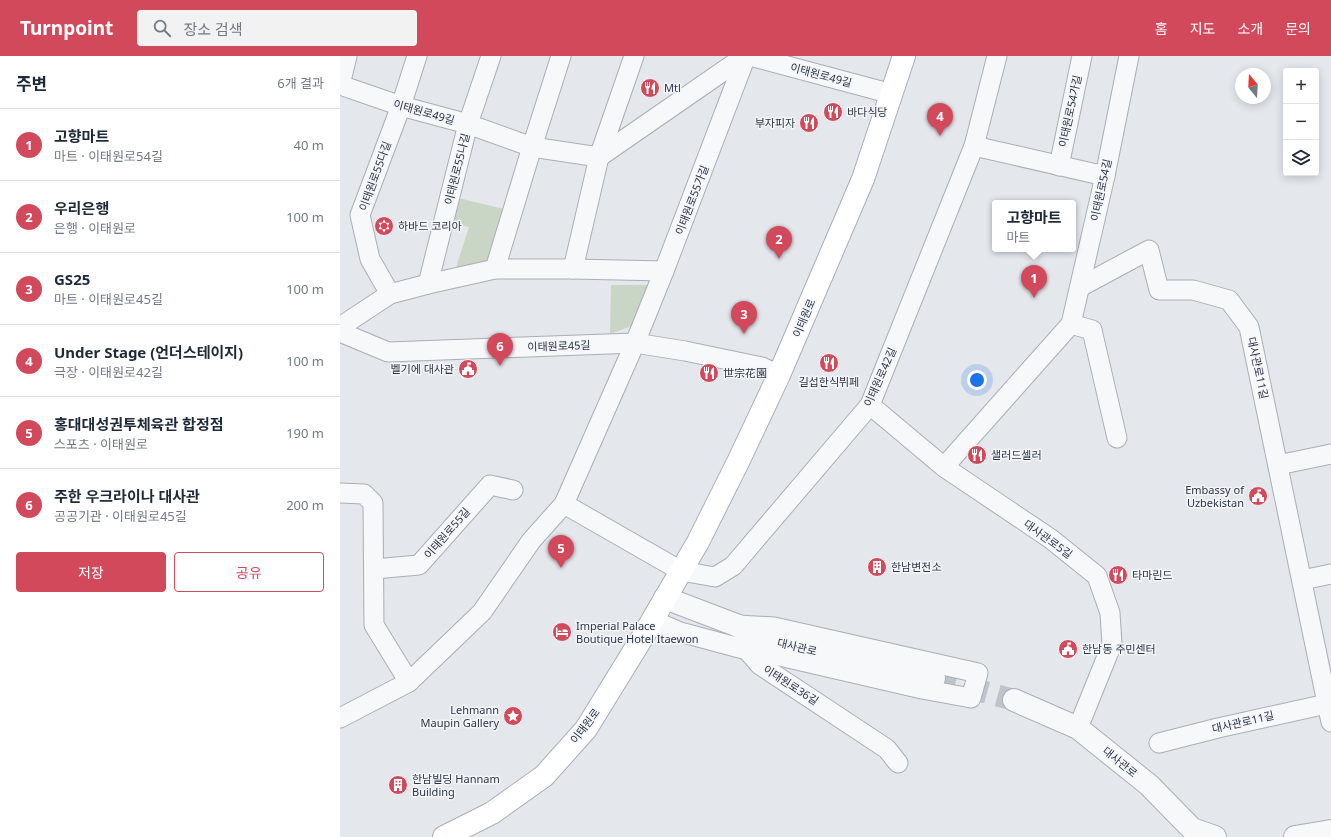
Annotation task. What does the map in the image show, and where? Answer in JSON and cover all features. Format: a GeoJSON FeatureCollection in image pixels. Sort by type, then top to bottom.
{"type":"FeatureCollection","features":[{"type":"Feature","properties":{"kind":"main road","name":"이태원로"},"geometry":{"type":"LineString","coordinates":[[444,837],[492,813],[544,776],[586,729],[621,673],[698,542],[779,375],[863,179],[904,56]]}},
{"type":"Feature","properties":{"kind":"street"},"geometry":{"type":"LineString","coordinates":[[340,85],[347,56]]}},
{"type":"Feature","properties":{"kind":"street","name":"이태원로55다길"},"geometry":{"type":"LineString","coordinates":[[390,294],[370,259],[360,215],[401,106],[417,56]]}},
{"type":"Feature","properties":{"kind":"street","name":"이태원로55나길"},"geometry":{"type":"LineString","coordinates":[[428,284],[468,124],[491,56]]}},
{"type":"Feature","properties":{"kind":"street"},"geometry":{"type":"LineString","coordinates":[[495,269],[532,146],[562,56]]}},
{"type":"Feature","properties":{"kind":"street"},"geometry":{"type":"LineString","coordinates":[[573,269],[599,157],[634,56]]}},
{"type":"Feature","properties":{"kind":"street"},"geometry":{"type":"LineString","coordinates":[[599,157],[746,56]]}},
{"type":"Feature","properties":{"kind":"street","name":"이태원로55가길"},"geometry":{"type":"LineString","coordinates":[[635,343],[746,56]]}},
{"type":"Feature","properties":{"kind":"street","name":"이태원로49길"},"geometry":{"type":"LineString","coordinates":[[750,56],[892,94]]}},
{"type":"Feature","properties":{"kind":"street","name":"이태원로42길"},"geometry":{"type":"LineString","coordinates":[[681,570],[715,577],[733,566],[870,405],[974,146],[997,56]]}},
{"type":"Feature","properties":{"kind":"street","name":"이태원로54가길"},"geometry":{"type":"LineString","coordinates":[[1059,166],[1082,56]]}},
{"type":"Feature","properties":{"kind":"street","name":"이태원로54길"},"geometry":{"type":"LineString","coordinates":[[944,467],[1071,324],[1105,176],[1129,56]]}},
{"type":"Feature","properties":{"kind":"street","name":"이태원로49길"},"geometry":{"type":"LineString","coordinates":[[340,85],[401,106],[468,124],[532,146],[599,157]]}},
{"type":"Feature","properties":{"kind":"street"},"geometry":{"type":"LineString","coordinates":[[974,146],[1105,176]]}},
{"type":"Feature","properties":{"kind":"street","name":"대사관로11길"},"geometry":{"type":"LineString","coordinates":[[1080,287],[1149,250],[1159,290],[1193,290],[1229,300],[1250,327],[1329,703],[1331,722]]}},
{"type":"Feature","properties":{"kind":"street"},"geometry":{"type":"LineString","coordinates":[[340,327],[390,294],[495,269],[664,271]]}},
{"type":"Feature","properties":{"kind":"street"},"geometry":{"type":"LineString","coordinates":[[1071,324],[1092,330],[1117,438]]}},
{"type":"Feature","properties":{"kind":"street","name":"이태원로45길"},"geometry":{"type":"LineString","coordinates":[[340,332],[388,352],[635,343],[685,351],[762,367],[779,375]]}},
{"type":"Feature","properties":{"kind":"street"},"geometry":{"type":"LineString","coordinates":[[340,718],[409,682],[482,612],[531,541],[564,504],[635,343]]}},
{"type":"Feature","properties":{"kind":"street","name":"대사관로5길"},"geometry":{"type":"LineString","coordinates":[[870,405],[944,467],[1051,539],[1097,576],[1110,613],[1112,644],[1078,728]]}},
{"type":"Feature","properties":{"kind":"street"},"geometry":{"type":"LineString","coordinates":[[1278,465],[1331,454]]}},
{"type":"Feature","properties":{"kind":"street","name":"이태원로55길"},"geometry":{"type":"LineString","coordinates":[[374,569],[419,565],[490,484],[513,490]]}},
{"type":"Feature","properties":{"kind":"street"},"geometry":{"type":"LineString","coordinates":[[340,492],[364,494],[373,503],[374,625],[409,682]]}},
{"type":"Feature","properties":{"kind":"street"},"geometry":{"type":"LineString","coordinates":[[564,504],[681,570]]}},
{"type":"Feature","properties":{"kind":"street"},"geometry":{"type":"LineString","coordinates":[[1302,580],[1331,574]]}},
{"type":"Feature","properties":{"kind":"street","name":"대사관로"},"geometry":{"type":"LineString","coordinates":[[665,598],[736,625],[767,640],[934,678]]}},
{"type":"Feature","properties":{"kind":"street"},"geometry":{"type":"LineString","coordinates":[[652,620],[680,632],[747,650],[771,654],[922,689],[971,698],[978,674],[774,627],[736,625]]}},
{"type":"Feature","properties":{"kind":"street","name":"이태원로36길"},"geometry":{"type":"LineString","coordinates":[[747,650],[760,665],[887,749],[898,763]]}},
{"type":"Feature","properties":{"kind":"street","name":"대사관로"},"geometry":{"type":"LineString","coordinates":[[1014,700],[1078,728],[1149,785],[1192,829],[1215,837]]}},
{"type":"Feature","properties":{"kind":"street","name":"대사관로11길"},"geometry":{"type":"LineString","coordinates":[[1159,743],[1329,703]]}},
{"type":"Feature","properties":{"kind":"street"},"geometry":{"type":"LineString","coordinates":[[1296,837],[1331,831]]}},
{"type":"Feature","properties":{"kind":"green space"},"geometry":{"type":"Polygon","coordinates":[[[454,197],[504,209],[488,265],[456,270],[469,227],[447,221],[454,197]]]}},
{"type":"Feature","properties":{"kind":"green space"},"geometry":{"type":"Polygon","coordinates":[[[611,285],[647,285],[648,294],[632,326],[610,334],[611,285]]]}},
{"type":"Feature","properties":{"kind":"tunnel"},"geometry":{"type":"LineString","coordinates":[[934,678],[1014,700]]}},
{"type":"Feature","properties":{"kind":"place","name":"Mtl"},"geometry":{"type":"Point","coordinates":[650,88]}},
{"type":"Feature","properties":{"kind":"place","name":"바다식당"},"geometry":{"type":"Point","coordinates":[833,112]}},
{"type":"Feature","properties":{"kind":"place","name":"부자피자"},"geometry":{"type":"Point","coordinates":[809,123]}},
{"type":"Feature","properties":{"kind":"place","name":"Under Stage (언더스테이지)"},"geometry":{"type":"Point","coordinates":[940,136]}},
{"type":"Feature","properties":{"kind":"place","name":"하바드 코리아"},"geometry":{"type":"Point","coordinates":[384,226]}},
{"type":"Feature","properties":{"kind":"place","name":"우리은행"},"geometry":{"type":"Point","coordinates":[779,259]}},
{"type":"Feature","properties":{"kind":"place","name":"고향마트"},"geometry":{"type":"Point","coordinates":[1034,298]}},
{"type":"Feature","properties":{"kind":"place","name":"GS25"},"geometry":{"type":"Point","coordinates":[744,334]}},
{"type":"Feature","properties":{"kind":"place","name":"길섭한식뷔페"},"geometry":{"type":"Point","coordinates":[829,363]}},
{"type":"Feature","properties":{"kind":"place","name":"주한 우크라이나 대사관"},"geometry":{"type":"Point","coordinates":[500,366]}},
{"type":"Feature","properties":{"kind":"place","name":"벨기에 대사관"},"geometry":{"type":"Point","coordinates":[468,369]}},
{"type":"Feature","properties":{"kind":"place","name":"世宗花園"},"geometry":{"type":"Point","coordinates":[709,373]}},
{"type":"Feature","properties":{"kind":"place","name":"샐러드셀러"},"geometry":{"type":"Point","coordinates":[977,455]}},
{"type":"Feature","properties":{"kind":"place","name":"Embassy of Uzbekistan"},"geometry":{"type":"Point","coordinates":[1258,496]}},
{"type":"Feature","properties":{"kind":"place","name":"한남변전소"},"geometry":{"type":"Point","coordinates":[877,567]}},
{"type":"Feature","properties":{"kind":"place","name":"홍대대성권투체육관 합정점"},"geometry":{"type":"Point","coordinates":[561,568]}},
{"type":"Feature","properties":{"kind":"place","name":"타마린드"},"geometry":{"type":"Point","coordinates":[1118,575]}},
{"type":"Feature","properties":{"kind":"place","name":"Imperial Palace Boutique Hotel Itaewon"},"geometry":{"type":"Point","coordinates":[562,632]}},
{"type":"Feature","properties":{"kind":"place","name":"한남동 주민센터"},"geometry":{"type":"Point","coordinates":[1068,649]}},
{"type":"Feature","properties":{"kind":"place","name":"Lehmann Maupin Gallery"},"geometry":{"type":"Point","coordinates":[513,716]}},
{"type":"Feature","properties":{"kind":"place","name":"한남빌딩 Hannam Building"},"geometry":{"type":"Point","coordinates":[398,785]}}]}
